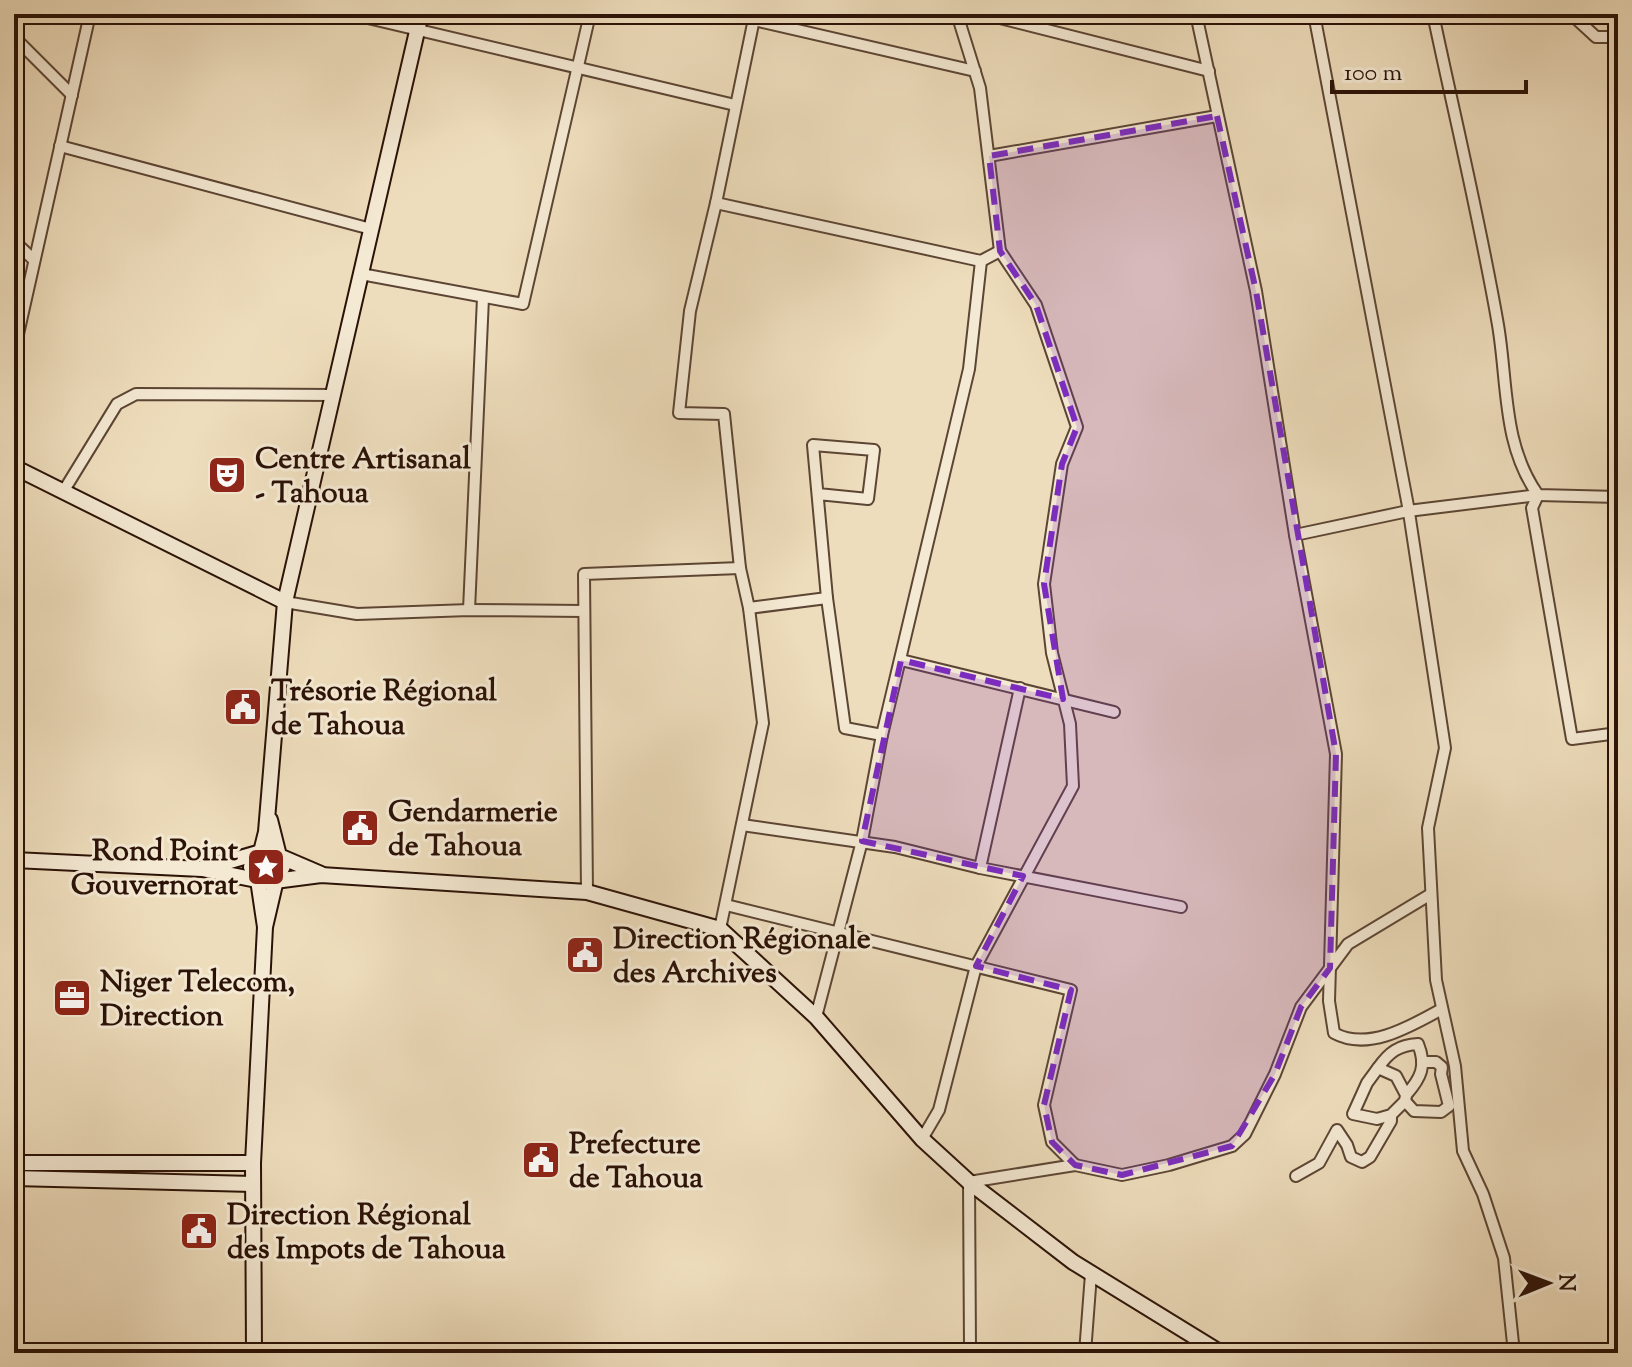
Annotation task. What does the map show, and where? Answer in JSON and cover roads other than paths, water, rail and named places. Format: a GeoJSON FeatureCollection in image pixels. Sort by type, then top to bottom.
{"type":"FeatureCollection","features":[{"type":"Feature","properties":{"kind":"street"},"geometry":{"type":"LineString","coordinates":[[14,352],[90,14]]}},
{"type":"Feature","properties":{"kind":"street"},"geometry":{"type":"LineString","coordinates":[[351,14],[735,105]]}},
{"type":"Feature","properties":{"kind":"street"},"geometry":{"type":"LineString","coordinates":[[265,927],[258,880],[251,867],[253,858],[261,852],[269,812],[285,602],[421,14]]}},
{"type":"Feature","properties":{"kind":"street"},"geometry":{"type":"LineString","coordinates":[[361,274],[523,304],[590,14]]}},
{"type":"Feature","properties":{"kind":"street"},"geometry":{"type":"LineString","coordinates":[[922,1139],[939,1110],[976,966],[1073,786],[1070,724],[1052,653],[1044,584],[1062,464],[1077,427],[1036,305],[1000,251],[980,88],[957,14]]}},
{"type":"Feature","properties":{"kind":"street"},"geometry":{"type":"LineString","coordinates":[[984,14],[1209,71]]}},
{"type":"Feature","properties":{"kind":"street"},"geometry":{"type":"LineString","coordinates":[[1196,14],[1256,291],[1295,535],[1336,754],[1329,1001],[1334,1033],[1349,1041],[1399,1032],[1442,1009]]}},
{"type":"Feature","properties":{"kind":"street"},"geometry":{"type":"LineString","coordinates":[[1314,14],[1408,511],[1445,748],[1428,828],[1436,980],[1455,1066],[1463,1151]]}},
{"type":"Feature","properties":{"kind":"street"},"geometry":{"type":"LineString","coordinates":[[1433,14],[1498,327],[1506,404],[1523,473],[1538,495]]}},
{"type":"Feature","properties":{"kind":"street"},"geometry":{"type":"LineString","coordinates":[[1571,14],[1596,37],[1618,37]]}},
{"type":"Feature","properties":{"kind":"street"},"geometry":{"type":"LineString","coordinates":[[720,929],[763,723],[749,608],[740,568],[724,414],[679,413],[690,311],[755,17],[975,71]]}},
{"type":"Feature","properties":{"kind":"street"},"geometry":{"type":"LineString","coordinates":[[14,37],[72,95]]}},
{"type":"Feature","properties":{"kind":"street"},"geometry":{"type":"LineString","coordinates":[[989,156],[1217,116]]}},
{"type":"Feature","properties":{"kind":"street"},"geometry":{"type":"LineString","coordinates":[[60,146],[371,229]]}},
{"type":"Feature","properties":{"kind":"street"},"geometry":{"type":"LineString","coordinates":[[716,203],[981,261],[1000,251]]}},
{"type":"Feature","properties":{"kind":"street"},"geometry":{"type":"LineString","coordinates":[[14,241],[34,260]]}},
{"type":"Feature","properties":{"kind":"street"},"geometry":{"type":"LineString","coordinates":[[816,1017],[862,841],[882,735],[969,369],[981,261]]}},
{"type":"Feature","properties":{"kind":"street"},"geometry":{"type":"LineString","coordinates":[[469,610],[483,298]]}},
{"type":"Feature","properties":{"kind":"street"},"geometry":{"type":"LineString","coordinates":[[63,492],[117,404],[136,394],[332,395]]}},
{"type":"Feature","properties":{"kind":"street"},"geometry":{"type":"LineString","coordinates":[[818,494],[868,499],[874,450],[813,445],[827,598],[845,728],[882,735]]}},
{"type":"Feature","properties":{"kind":"street"},"geometry":{"type":"LineString","coordinates":[[14,467],[285,602],[357,614],[469,610],[584,611]]}},
{"type":"Feature","properties":{"kind":"street"},"geometry":{"type":"LineString","coordinates":[[1538,495],[1532,508],[1572,739],[1618,733]]}},
{"type":"Feature","properties":{"kind":"street"},"geometry":{"type":"LineString","coordinates":[[1295,535],[1408,511],[1538,495],[1618,497]]}},
{"type":"Feature","properties":{"kind":"street"},"geometry":{"type":"LineString","coordinates":[[587,892],[584,574],[740,568]]}},
{"type":"Feature","properties":{"kind":"street"},"geometry":{"type":"LineString","coordinates":[[749,608],[827,598]]}},
{"type":"Feature","properties":{"kind":"street"},"geometry":{"type":"LineString","coordinates":[[901,660],[1114,712]]}},
{"type":"Feature","properties":{"kind":"street"},"geometry":{"type":"LineString","coordinates":[[980,868],[1020,688]]}},
{"type":"Feature","properties":{"kind":"street"},"geometry":{"type":"LineString","coordinates":[[254,1353],[253,1163],[265,927],[276,880],[283,866],[269,812]]}},
{"type":"Feature","properties":{"kind":"street"},"geometry":{"type":"LineString","coordinates":[[742,825],[862,841],[980,868],[1181,907]]}},
{"type":"Feature","properties":{"kind":"street"},"geometry":{"type":"LineString","coordinates":[[202,869],[268,850],[321,875]]}},
{"type":"Feature","properties":{"kind":"street"},"geometry":{"type":"LineString","coordinates":[[14,860],[202,869],[267,882],[321,875],[587,892],[720,929],[816,1017],[922,1139],[969,1182],[1073,1262],[1221,1353]]}},
{"type":"Feature","properties":{"kind":"street"},"geometry":{"type":"LineString","coordinates":[[969,1182],[1075,1165],[1122,1175],[1232,1146],[1245,1134],[1275,1074],[1301,1007],[1348,944],[1431,894]]}},
{"type":"Feature","properties":{"kind":"street"},"geometry":{"type":"LineString","coordinates":[[726,905],[1071,990],[1044,1105],[1052,1142],[1075,1165]]}},
{"type":"Feature","properties":{"kind":"street"},"geometry":{"type":"LineString","coordinates":[[1296,1176],[1319,1163],[1337,1130],[1353,1114],[1367,1083],[1386,1057],[1401,1045],[1418,1044],[1424,1062],[1417,1082],[1391,1115],[1377,1119],[1353,1114]]}},
{"type":"Feature","properties":{"kind":"street"},"geometry":{"type":"LineString","coordinates":[[1424,1062],[1436,1062],[1442,1067],[1449,1106],[1463,1151],[1483,1194],[1504,1258],[1514,1353]]}},
{"type":"Feature","properties":{"kind":"street"},"geometry":{"type":"LineString","coordinates":[[1378,1068],[1396,1076],[1414,1111],[1441,1112],[1449,1106]]}},
{"type":"Feature","properties":{"kind":"street"},"geometry":{"type":"LineString","coordinates":[[1337,1130],[1351,1157],[1362,1162],[1370,1157],[1391,1121],[1391,1115]]}},
{"type":"Feature","properties":{"kind":"street"},"geometry":{"type":"LineString","coordinates":[[14,1163],[253,1163]]}},
{"type":"Feature","properties":{"kind":"street"},"geometry":{"type":"LineString","coordinates":[[14,1178],[253,1184]]}},
{"type":"Feature","properties":{"kind":"street"},"geometry":{"type":"LineString","coordinates":[[968,1353],[969,1182]]}},
{"type":"Feature","properties":{"kind":"street"},"geometry":{"type":"LineString","coordinates":[[1085,1353],[1091,1274]]}},
{"type":"Feature","properties":{"kind":"place","name":"Centre Artisanal - Tahoua"},"geometry":{"type":"Point","coordinates":[227,475]}},
{"type":"Feature","properties":{"kind":"place","name":"Trésorie Régional de Tahoua"},"geometry":{"type":"Point","coordinates":[243,707]}},
{"type":"Feature","properties":{"kind":"place","name":"Gendarmerie de Tahoua"},"geometry":{"type":"Point","coordinates":[360,828]}},
{"type":"Feature","properties":{"kind":"place","name":"Rond Point Gouvernorat"},"geometry":{"type":"Point","coordinates":[266,867]}},
{"type":"Feature","properties":{"kind":"place","name":"Direction Régionale des Archives"},"geometry":{"type":"Point","coordinates":[585,955]}},
{"type":"Feature","properties":{"kind":"place","name":"Niger Telecom, Direction"},"geometry":{"type":"Point","coordinates":[72,998]}},
{"type":"Feature","properties":{"kind":"place","name":"Prefecture de Tahoua"},"geometry":{"type":"Point","coordinates":[541,1160]}},
{"type":"Feature","properties":{"kind":"place","name":"Direction Régional des Impots de Tahoua"},"geometry":{"type":"Point","coordinates":[199,1231]}}]}
